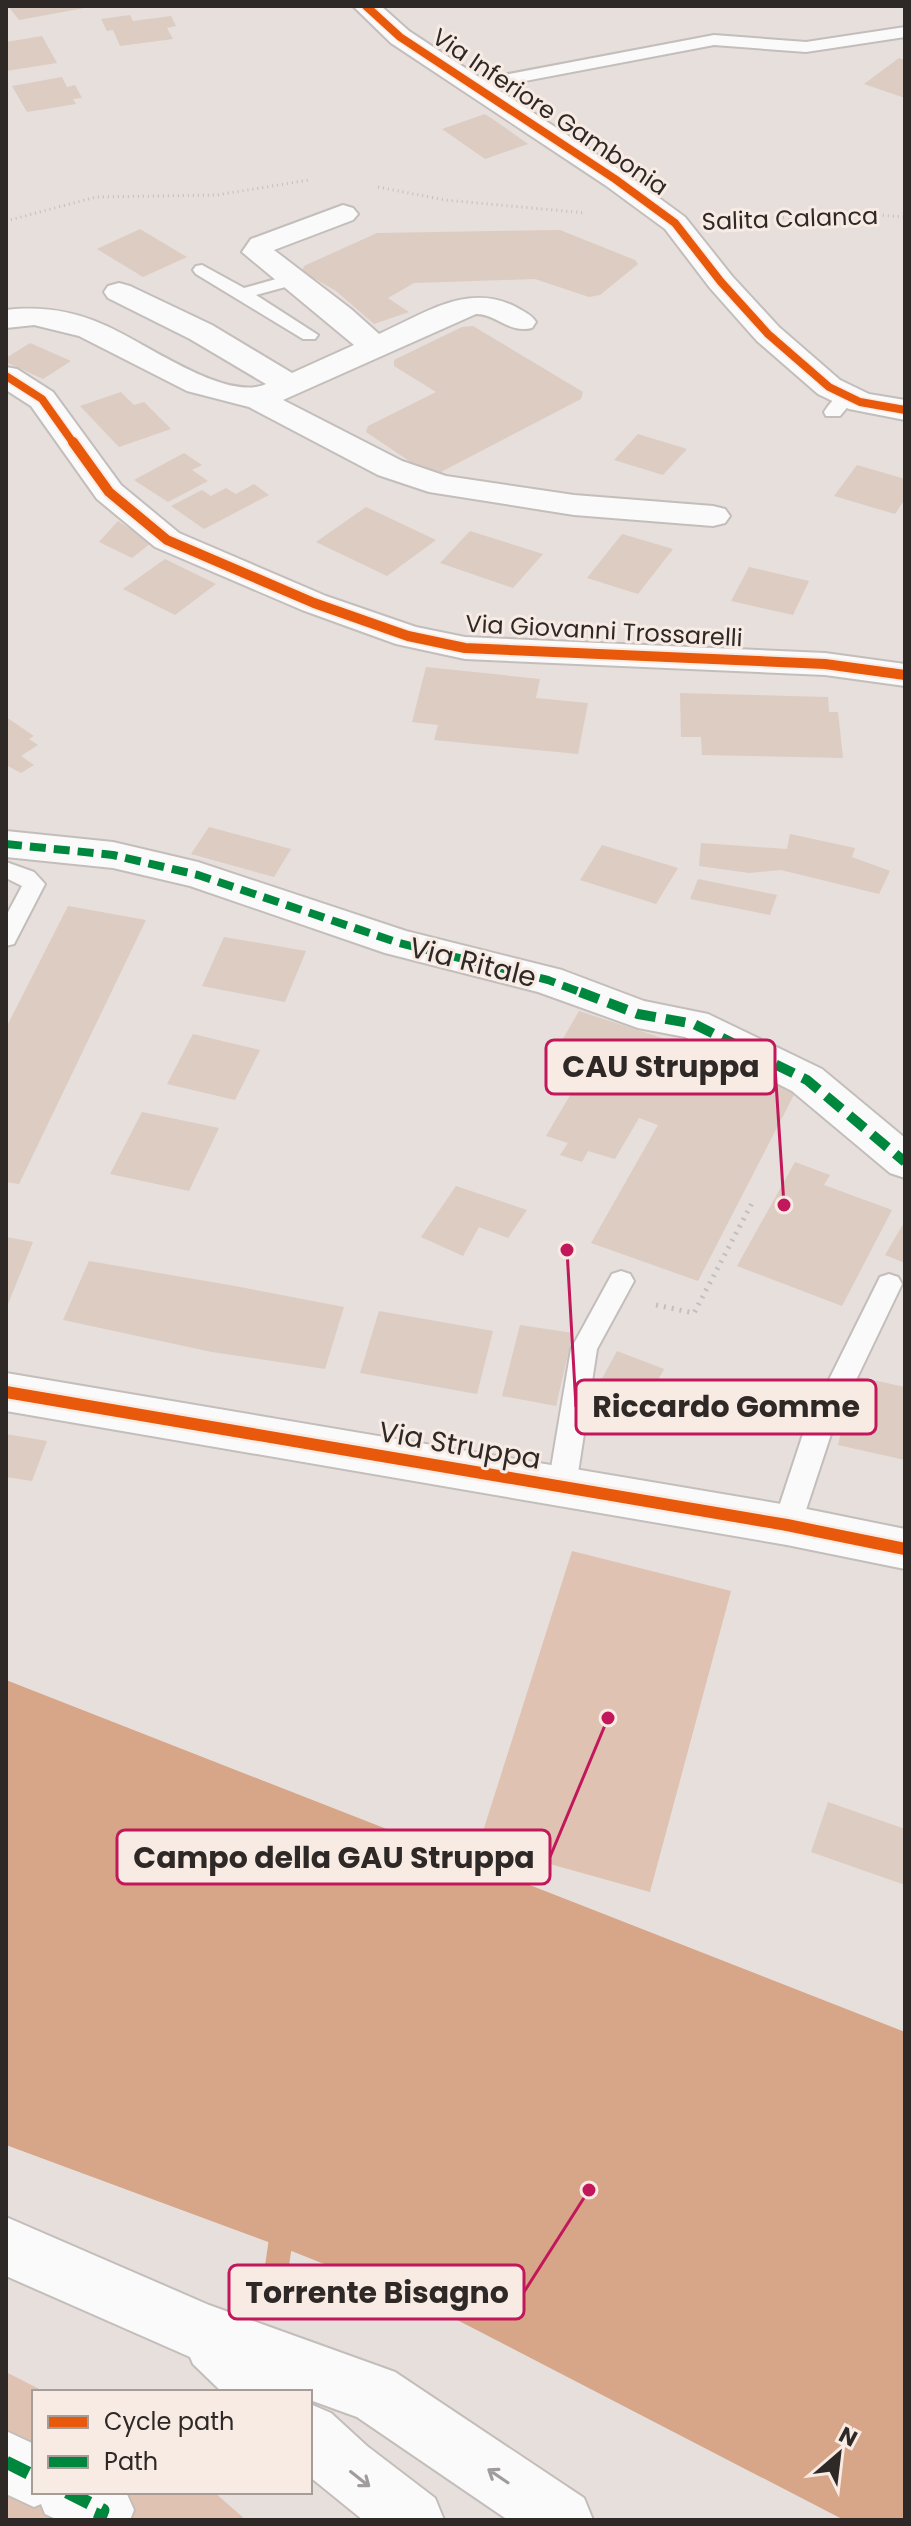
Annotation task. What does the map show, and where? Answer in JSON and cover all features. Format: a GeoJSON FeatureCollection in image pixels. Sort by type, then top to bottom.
{"type":"FeatureCollection","features":[{"type":"Feature","properties":{"kind":"street","name":"Via Inferiore Gambonia"},"geometry":{"type":"LineString","coordinates":[[366,6],[392,31],[615,179],[675,223],[721,282],[768,334],[829,387],[840,404],[905,410]]}},
{"type":"Feature","properties":{"kind":"street"},"geometry":{"type":"LineString","coordinates":[[343,214],[261,245],[257,252],[340,315],[374,347]]}},
{"type":"Feature","properties":{"kind":"street"},"geometry":{"type":"LineString","coordinates":[[119,292],[201,332],[290,385]]}},
{"type":"Feature","properties":{"kind":"street"},"geometry":{"type":"LineString","coordinates":[[255,398],[471,305],[489,305],[521,322]]}},
{"type":"Feature","properties":{"kind":"street"},"geometry":{"type":"LineString","coordinates":[[6,319],[27,316],[74,324],[140,354],[187,381],[212,390],[255,398],[390,468],[441,485],[574,505],[713,516]]}},
{"type":"Feature","properties":{"kind":"street","name":"Via Giovanni Trossarelli"},"geometry":{"type":"LineString","coordinates":[[6,376],[42,399],[109,492],[167,540],[314,603],[408,636],[465,648],[825,664],[905,675]]}},
{"type":"Feature","properties":{"kind":"street","name":"Via Ritale"},"geometry":{"type":"LineString","coordinates":[[6,844],[113,855],[198,875],[399,943],[548,980],[638,1014],[694,1024],[807,1080],[905,1162]]}},
{"type":"Feature","properties":{"kind":"street","name":"Via Struppa"},"geometry":{"type":"LineString","coordinates":[[6,1392],[787,1525],[905,1549]]}},
{"type":"Feature","properties":{"kind":"street"},"geometry":{"type":"LineString","coordinates":[[6,2246],[204,2333],[374,2393],[562,2520]]}},
{"type":"Feature","properties":{"kind":"street"},"geometry":{"type":"LineString","coordinates":[[204,2333],[264,2390]]}},
{"type":"Feature","properties":{"kind":"street"},"geometry":{"type":"LineString","coordinates":[[312,2436],[345,2468],[413,2520]]}},
{"type":"Feature","properties":{"kind":"street"},"geometry":{"type":"LineString","coordinates":[[6,2462],[32,2475]]}},
{"type":"Feature","properties":{"kind":"street"},"geometry":{"type":"LineString","coordinates":[[71,2494],[103,2510],[99,2520]]}},
{"type":"Feature","properties":{"kind":"lane"},"geometry":{"type":"LineString","coordinates":[[472,86],[714,40],[806,47],[905,32]]}},
{"type":"Feature","properties":{"kind":"lane"},"geometry":{"type":"LineString","coordinates":[[202,270],[309,335]]}},
{"type":"Feature","properties":{"kind":"lane"},"geometry":{"type":"LineString","coordinates":[[242,294],[294,279]]}},
{"type":"Feature","properties":{"kind":"lane"},"geometry":{"type":"LineString","coordinates":[[6,870],[26,877],[34,884],[6,938]]}},
{"type":"Feature","properties":{"kind":"lane"},"geometry":{"type":"LineString","coordinates":[[787,1525],[819,1428],[889,1284]]}},
{"type":"Feature","properties":{"kind":"lane"},"geometry":{"type":"LineString","coordinates":[[562,1486],[584,1349],[617,1288]]}},
{"type":"Feature","properties":{"kind":"path"},"geometry":{"type":"LineString","coordinates":[[617,1288],[694,1313],[752,1203]]}},
{"type":"Feature","properties":{"kind":"shaded area"},"geometry":{"type":"Polygon","coordinates":[[[572,1551],[731,1591],[650,1892],[479,1844],[572,1551]]]}},
{"type":"Feature","properties":{"kind":"shaded area"},"geometry":{"type":"Polygon","coordinates":[[[6,1680],[905,2032],[905,2520],[844,2520],[432,2307],[279,2246],[6,2145],[6,1680]]]}},
{"type":"Feature","properties":{"kind":"shaded area"},"geometry":{"type":"Polygon","coordinates":[[[6,2372],[41,2390],[32,2390],[32,2494],[216,2494],[246,2520],[6,2520],[6,2372]]]}},
{"type":"Feature","properties":{"kind":"building"},"geometry":{"type":"Polygon","coordinates":[[[8,6],[90,6],[90,7],[19,20],[8,6]]]}},
{"type":"Feature","properties":{"kind":"building"},"geometry":{"type":"Polygon","coordinates":[[[130,15],[133,21],[171,16],[176,26],[167,28],[173,39],[120,46],[113,30],[107,31],[101,19],[130,15]]]}},
{"type":"Feature","properties":{"kind":"building"},"geometry":{"type":"Polygon","coordinates":[[[42,36],[57,63],[6,71],[6,42],[42,36]]]}},
{"type":"Feature","properties":{"kind":"building"},"geometry":{"type":"Polygon","coordinates":[[[899,58],[905,60],[905,98],[864,84],[899,58]]]}},
{"type":"Feature","properties":{"kind":"building"},"geometry":{"type":"Polygon","coordinates":[[[62,77],[67,87],[75,85],[82,98],[73,99],[76,104],[27,112],[12,86],[62,77]]]}},
{"type":"Feature","properties":{"kind":"building"},"geometry":{"type":"Polygon","coordinates":[[[485,114],[528,144],[485,159],[442,129],[485,114]]]}},
{"type":"Feature","properties":{"kind":"building"},"geometry":{"type":"Polygon","coordinates":[[[140,229],[187,257],[143,277],[97,249],[140,229]]]}},
{"type":"Feature","properties":{"kind":"building"},"geometry":{"type":"Polygon","coordinates":[[[560,230],[635,260],[638,264],[600,295],[589,297],[535,279],[414,283],[388,298],[409,312],[374,324],[336,291],[302,271],[304,266],[377,233],[560,230]]]}},
{"type":"Feature","properties":{"kind":"building"},"geometry":{"type":"Polygon","coordinates":[[[473,326],[583,392],[581,399],[439,473],[427,473],[366,432],[368,426],[436,392],[394,366],[394,360],[462,327],[473,326]]]}},
{"type":"Feature","properties":{"kind":"building"},"geometry":{"type":"Polygon","coordinates":[[[30,343],[71,361],[43,379],[6,362],[6,358],[30,343]]]}},
{"type":"Feature","properties":{"kind":"building"},"geometry":{"type":"Polygon","coordinates":[[[121,392],[134,405],[144,402],[171,429],[119,447],[80,406],[121,392]]]}},
{"type":"Feature","properties":{"kind":"building"},"geometry":{"type":"Polygon","coordinates":[[[638,434],[687,449],[663,475],[614,460],[638,434]]]}},
{"type":"Feature","properties":{"kind":"building"},"geometry":{"type":"Polygon","coordinates":[[[184,453],[202,465],[192,470],[208,481],[168,502],[134,480],[184,453]]]}},
{"type":"Feature","properties":{"kind":"building"},"geometry":{"type":"Polygon","coordinates":[[[857,465],[905,479],[905,499],[895,514],[834,496],[857,465]]]}},
{"type":"Feature","properties":{"kind":"building"},"geometry":{"type":"Polygon","coordinates":[[[254,484],[269,495],[204,529],[171,506],[202,490],[211,496],[226,488],[236,494],[254,484]]]}},
{"type":"Feature","properties":{"kind":"building"},"geometry":{"type":"Polygon","coordinates":[[[366,507],[436,540],[387,576],[316,542],[366,507]]]}},
{"type":"Feature","properties":{"kind":"building"},"geometry":{"type":"Polygon","coordinates":[[[118,521],[151,543],[132,558],[99,542],[118,521]]]}},
{"type":"Feature","properties":{"kind":"building"},"geometry":{"type":"Polygon","coordinates":[[[470,531],[543,554],[513,588],[440,563],[470,531]]]}},
{"type":"Feature","properties":{"kind":"building"},"geometry":{"type":"Polygon","coordinates":[[[622,534],[673,549],[638,594],[587,578],[622,534]]]}},
{"type":"Feature","properties":{"kind":"building"},"geometry":{"type":"Polygon","coordinates":[[[165,559],[216,584],[175,615],[123,589],[165,559]]]}},
{"type":"Feature","properties":{"kind":"building"},"geometry":{"type":"Polygon","coordinates":[[[749,567],[809,581],[793,615],[731,601],[749,567]]]}},
{"type":"Feature","properties":{"kind":"building"},"geometry":{"type":"Polygon","coordinates":[[[426,667],[540,679],[536,698],[588,703],[578,754],[434,740],[438,725],[412,722],[426,667]]]}},
{"type":"Feature","properties":{"kind":"building"},"geometry":{"type":"Polygon","coordinates":[[[680,693],[828,697],[829,712],[838,712],[843,758],[702,755],[701,737],[681,737],[680,693]]]}},
{"type":"Feature","properties":{"kind":"building"},"geometry":{"type":"Polygon","coordinates":[[[6,717],[34,736],[29,739],[38,745],[21,756],[34,765],[21,773],[6,765],[6,717]]]}},
{"type":"Feature","properties":{"kind":"building"},"geometry":{"type":"Polygon","coordinates":[[[209,827],[291,849],[274,877],[191,854],[209,827]]]}},
{"type":"Feature","properties":{"kind":"building"},"geometry":{"type":"Polygon","coordinates":[[[790,834],[855,848],[852,857],[890,871],[879,894],[781,870],[749,873],[699,866],[701,843],[787,849],[790,834]]]}},
{"type":"Feature","properties":{"kind":"building"},"geometry":{"type":"Polygon","coordinates":[[[602,845],[678,868],[656,904],[580,880],[602,845]]]}},
{"type":"Feature","properties":{"kind":"building"},"geometry":{"type":"Polygon","coordinates":[[[698,879],[777,895],[770,915],[690,899],[698,879]]]}},
{"type":"Feature","properties":{"kind":"building"},"geometry":{"type":"Polygon","coordinates":[[[68,906],[146,920],[19,1184],[6,1182],[6,1028],[68,906]]]}},
{"type":"Feature","properties":{"kind":"building"},"geometry":{"type":"Polygon","coordinates":[[[224,937],[306,951],[285,1002],[202,986],[224,937]]]}},
{"type":"Feature","properties":{"kind":"building"},"geometry":{"type":"Polygon","coordinates":[[[579,1011],[705,1052],[712,1039],[800,1083],[698,1281],[591,1243],[658,1125],[639,1118],[615,1159],[588,1151],[582,1162],[560,1155],[568,1143],[546,1136],[595,1053],[561,1042],[579,1011]]]}},
{"type":"Feature","properties":{"kind":"building"},"geometry":{"type":"Polygon","coordinates":[[[193,1034],[260,1050],[235,1100],[167,1084],[193,1034]]]}},
{"type":"Feature","properties":{"kind":"building"},"geometry":{"type":"Polygon","coordinates":[[[142,1112],[219,1128],[189,1191],[110,1174],[142,1112]]]}},
{"type":"Feature","properties":{"kind":"building"},"geometry":{"type":"Polygon","coordinates":[[[795,1162],[830,1175],[824,1185],[892,1210],[842,1306],[737,1266],[795,1162]]]}},
{"type":"Feature","properties":{"kind":"building"},"geometry":{"type":"Polygon","coordinates":[[[456,1186],[527,1210],[508,1238],[479,1227],[463,1256],[421,1237],[456,1186]]]}},
{"type":"Feature","properties":{"kind":"building"},"geometry":{"type":"Polygon","coordinates":[[[905,1221],[905,1263],[885,1255],[905,1221]]]}},
{"type":"Feature","properties":{"kind":"building"},"geometry":{"type":"Polygon","coordinates":[[[6,1237],[33,1242],[6,1309],[6,1237]]]}},
{"type":"Feature","properties":{"kind":"building"},"geometry":{"type":"Polygon","coordinates":[[[89,1261],[344,1307],[325,1369],[212,1352],[63,1320],[89,1261]]]}},
{"type":"Feature","properties":{"kind":"building"},"geometry":{"type":"Polygon","coordinates":[[[379,1311],[493,1331],[477,1394],[360,1373],[379,1311]]]}},
{"type":"Feature","properties":{"kind":"building"},"geometry":{"type":"Polygon","coordinates":[[[520,1325],[573,1333],[556,1406],[502,1396],[520,1325]]]}},
{"type":"Feature","properties":{"kind":"building"},"geometry":{"type":"Polygon","coordinates":[[[617,1351],[664,1369],[638,1418],[585,1410],[617,1351]]]}},
{"type":"Feature","properties":{"kind":"building"},"geometry":{"type":"Polygon","coordinates":[[[854,1376],[905,1387],[905,1460],[838,1445],[854,1376]]]}},
{"type":"Feature","properties":{"kind":"building"},"geometry":{"type":"Polygon","coordinates":[[[6,1434],[47,1441],[32,1481],[6,1477],[6,1434]]]}},
{"type":"Feature","properties":{"kind":"building"},"geometry":{"type":"Polygon","coordinates":[[[828,1802],[905,1829],[905,1885],[811,1852],[828,1802]]]}},
{"type":"Feature","properties":{"kind":"waterway"},"geometry":{"type":"LineString","coordinates":[[273,2293],[283,2225]]}},
{"type":"Feature","properties":{"kind":"marked path"},"geometry":{"type":"LineString","coordinates":[[6,844],[113,855],[198,875],[399,943],[548,980],[638,1014],[694,1024],[807,1080],[905,1162]]}},
{"type":"Feature","properties":{"kind":"marked path"},"geometry":{"type":"LineString","coordinates":[[6,2462],[32,2475]]}},
{"type":"Feature","properties":{"kind":"marked path"},"geometry":{"type":"LineString","coordinates":[[71,2494],[103,2510],[99,2520]]}},
{"type":"Feature","properties":{"kind":"cycle path","name":"Salita Calanca"},"geometry":{"type":"LineString","coordinates":[[366,6],[400,37],[615,179],[675,223],[721,282],[768,334],[829,387],[860,402],[905,410]]}},
{"type":"Feature","properties":{"kind":"cycle path"},"geometry":{"type":"LineString","coordinates":[[6,376],[42,399],[109,492],[167,540],[314,603],[408,636],[465,648],[825,664],[905,675]]}},
{"type":"Feature","properties":{"kind":"cycle path"},"geometry":{"type":"LineString","coordinates":[[6,1392],[787,1525],[905,1549]]}},
{"type":"Feature","properties":{"kind":"place","name":"CAU Struppa"},"geometry":{"type":"Point","coordinates":[784,1205]}},
{"type":"Feature","properties":{"kind":"place","name":"Riccardo Gomme"},"geometry":{"type":"Point","coordinates":[567,1250]}},
{"type":"Feature","properties":{"kind":"place","name":"Campo della GAU Struppa"},"geometry":{"type":"Point","coordinates":[608,1718]}},
{"type":"Feature","properties":{"kind":"place","name":"Torrente Bisagno"},"geometry":{"type":"Point","coordinates":[589,2190]}}]}
